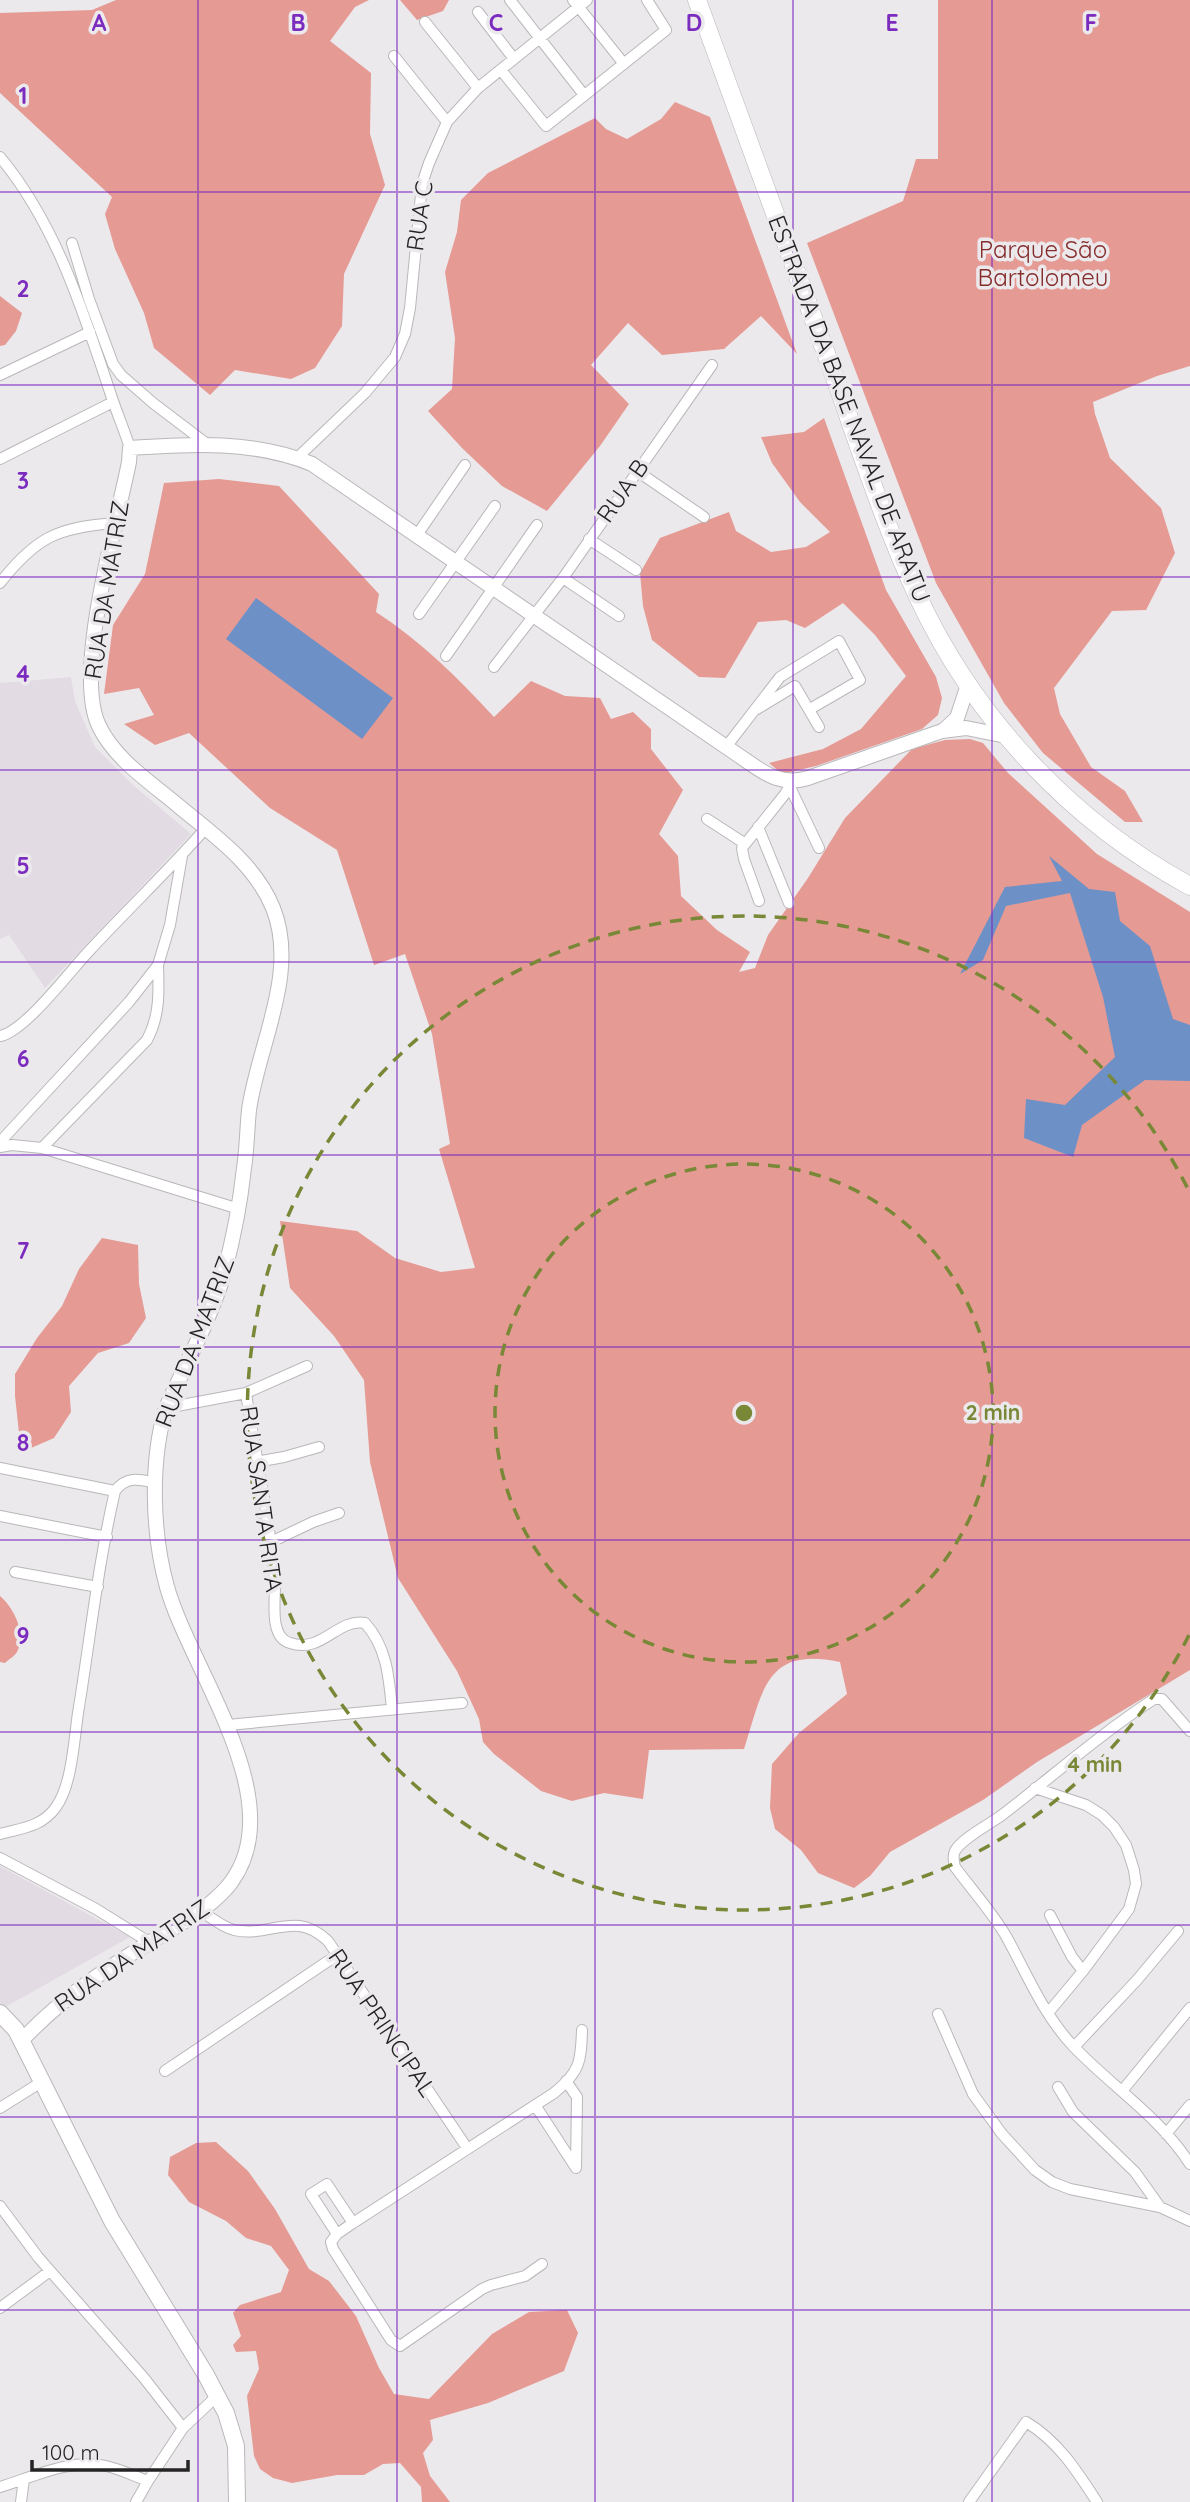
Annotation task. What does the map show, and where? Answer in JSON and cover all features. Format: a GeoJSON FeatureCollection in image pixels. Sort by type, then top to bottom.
{"type":"FeatureCollection","features":[{"type":"Feature","properties":{"kind":"main road","name":"ESTRADA DA BASE NAVAL DE ARATU"},"geometry":{"type":"LineString","coordinates":[[697,0],[896,544],[919,600],[968,685],[1006,736],[1037,771],[1136,855],[1190,886]]}},
{"type":"Feature","properties":{"kind":"main road"},"geometry":{"type":"LineString","coordinates":[[3,2019],[22,2040],[113,2221],[217,2396],[232,2429],[236,2446],[237,2502]]}},
{"type":"Feature","properties":{"kind":"street"},"geometry":{"type":"LineString","coordinates":[[510,0],[584,95]]}},
{"type":"Feature","properties":{"kind":"street"},"geometry":{"type":"LineString","coordinates":[[501,70],[546,126],[666,30],[647,0]]}},
{"type":"Feature","properties":{"kind":"street"},"geometry":{"type":"LineString","coordinates":[[580,2],[624,64]]}},
{"type":"Feature","properties":{"kind":"street","name":"RUA C"},"geometry":{"type":"LineString","coordinates":[[297,458],[366,393],[395,357],[405,334],[410,308],[422,184],[447,122],[478,88],[541,38],[580,2]]}},
{"type":"Feature","properties":{"kind":"street"},"geometry":{"type":"LineString","coordinates":[[478,12],[514,59]]}},
{"type":"Feature","properties":{"kind":"street"},"geometry":{"type":"LineString","coordinates":[[425,22],[478,88]]}},
{"type":"Feature","properties":{"kind":"street"},"geometry":{"type":"LineString","coordinates":[[394,57],[447,122]]}},
{"type":"Feature","properties":{"kind":"street","name":"RUA DA MATRIZ"},"geometry":{"type":"LineString","coordinates":[[0,157],[22,183],[47,228],[90,332],[130,448],[130,461],[92,648],[92,708],[104,734],[124,760],[253,872],[274,910],[279,932],[280,981],[253,1089],[239,1209],[222,1280],[166,1408],[157,1446],[158,1531],[167,1586],[185,1637],[228,1725],[245,1777],[250,1804],[247,1847],[232,1882],[201,1911],[118,1960],[67,1996],[22,2040]]}},
{"type":"Feature","properties":{"kind":"street"},"geometry":{"type":"LineString","coordinates":[[72,243],[113,365],[138,391],[206,444]]}},
{"type":"Feature","properties":{"kind":"street"},"geometry":{"type":"LineString","coordinates":[[0,375],[90,332]]}},
{"type":"Feature","properties":{"kind":"street","name":"RUA B"},"geometry":{"type":"LineString","coordinates":[[494,667],[563,578],[712,365]]}},
{"type":"Feature","properties":{"kind":"street"},"geometry":{"type":"LineString","coordinates":[[0,458],[113,402]]}},
{"type":"Feature","properties":{"kind":"street"},"geometry":{"type":"LineString","coordinates":[[130,448],[206,444],[254,449],[297,458],[325,472],[726,747],[768,775],[791,784],[819,848]]}},
{"type":"Feature","properties":{"kind":"street"},"geometry":{"type":"LineString","coordinates":[[416,535],[465,465]]}},
{"type":"Feature","properties":{"kind":"street"},"geometry":{"type":"LineString","coordinates":[[637,471],[704,517]]}},
{"type":"Feature","properties":{"kind":"street"},"geometry":{"type":"LineString","coordinates":[[419,614],[495,506]]}},
{"type":"Feature","properties":{"kind":"street"},"geometry":{"type":"LineString","coordinates":[[0,583],[29,551],[57,533],[85,525],[116,523]]}},
{"type":"Feature","properties":{"kind":"street"},"geometry":{"type":"LineString","coordinates":[[446,656],[537,525]]}},
{"type":"Feature","properties":{"kind":"street"},"geometry":{"type":"LineString","coordinates":[[589,539],[636,570]]}},
{"type":"Feature","properties":{"kind":"street"},"geometry":{"type":"LineString","coordinates":[[563,578],[619,616]]}},
{"type":"Feature","properties":{"kind":"street"},"geometry":{"type":"LineString","coordinates":[[726,747],[779,677],[839,641],[860,680],[810,709]]}},
{"type":"Feature","properties":{"kind":"street"},"geometry":{"type":"LineString","coordinates":[[942,732],[957,718],[968,685]]}},
{"type":"Feature","properties":{"kind":"street"},"geometry":{"type":"LineString","coordinates":[[751,713],[796,687],[819,727]]}},
{"type":"Feature","properties":{"kind":"street"},"geometry":{"type":"LineString","coordinates":[[760,901],[742,848],[791,784],[942,732],[966,728],[1006,736]]}},
{"type":"Feature","properties":{"kind":"street"},"geometry":{"type":"LineString","coordinates":[[707,819],[744,843]]}},
{"type":"Feature","properties":{"kind":"street"},"geometry":{"type":"LineString","coordinates":[[758,827],[789,903]]}},
{"type":"Feature","properties":{"kind":"street"},"geometry":{"type":"LineString","coordinates":[[0,1039],[18,1028],[205,828]]}},
{"type":"Feature","properties":{"kind":"street"},"geometry":{"type":"LineString","coordinates":[[42,1148],[148,1040],[155,1026],[158,1010],[158,965],[170,925],[181,856]]}},
{"type":"Feature","properties":{"kind":"street"},"geometry":{"type":"LineString","coordinates":[[0,1145],[129,1002],[158,965]]}},
{"type":"Feature","properties":{"kind":"street"},"geometry":{"type":"LineString","coordinates":[[0,1145],[42,1148],[239,1209]]}},
{"type":"Feature","properties":{"kind":"street"},"geometry":{"type":"LineString","coordinates":[[166,1408],[246,1393],[307,1366]]}},
{"type":"Feature","properties":{"kind":"street","name":"RUA SANTA RITA"},"geometry":{"type":"LineString","coordinates":[[246,1393],[271,1542],[276,1627],[282,1640],[306,1646],[349,1624],[365,1623],[378,1642],[387,1664],[392,1709]]}},
{"type":"Feature","properties":{"kind":"street"},"geometry":{"type":"LineString","coordinates":[[256,1462],[284,1458],[319,1447]]}},
{"type":"Feature","properties":{"kind":"street"},"geometry":{"type":"LineString","coordinates":[[0,1468],[115,1491]]}},
{"type":"Feature","properties":{"kind":"street"},"geometry":{"type":"LineString","coordinates":[[0,1834],[42,1821],[57,1805],[62,1795],[115,1491],[121,1483],[129,1480],[156,1483]]}},
{"type":"Feature","properties":{"kind":"street"},"geometry":{"type":"LineString","coordinates":[[271,1542],[339,1513]]}},
{"type":"Feature","properties":{"kind":"street"},"geometry":{"type":"LineString","coordinates":[[0,1516],[107,1536]]}},
{"type":"Feature","properties":{"kind":"street"},"geometry":{"type":"LineString","coordinates":[[15,1572],[98,1587]]}},
{"type":"Feature","properties":{"kind":"street"},"geometry":{"type":"LineString","coordinates":[[1190,1731],[1162,1699],[1154,1699],[1077,1754],[962,1844],[955,1851],[953,1859],[955,1867],[999,1926],[1048,2013],[1074,2047],[1166,2134],[1190,2164]]}},
{"type":"Feature","properties":{"kind":"street"},"geometry":{"type":"LineString","coordinates":[[228,1725],[462,1703]]}},
{"type":"Feature","properties":{"kind":"street"},"geometry":{"type":"LineString","coordinates":[[1035,1788],[1086,1805],[1102,1815],[1126,1845],[1134,1870],[1134,1896],[1129,1909],[1048,2013]]}},
{"type":"Feature","properties":{"kind":"street"},"geometry":{"type":"LineString","coordinates":[[0,1858],[96,1909],[149,1942]]}},
{"type":"Feature","properties":{"kind":"street","name":"RUA PRINCIPAL"},"geometry":{"type":"LineString","coordinates":[[201,1911],[231,1929],[258,1930],[296,1924],[307,1926],[319,1933],[337,1955],[467,2148]]}},
{"type":"Feature","properties":{"kind":"street"},"geometry":{"type":"LineString","coordinates":[[1049,1916],[1083,1971]]}},
{"type":"Feature","properties":{"kind":"street"},"geometry":{"type":"LineString","coordinates":[[1074,2047],[1137,1980],[1178,1931]]}},
{"type":"Feature","properties":{"kind":"street"},"geometry":{"type":"LineString","coordinates":[[164,2071],[337,1955]]}},
{"type":"Feature","properties":{"kind":"street"},"geometry":{"type":"LineString","coordinates":[[1122,2091],[1190,2008]]}},
{"type":"Feature","properties":{"kind":"street"},"geometry":{"type":"LineString","coordinates":[[938,2014],[973,2094],[1002,2134],[1035,2170],[1052,2182],[1070,2189],[1160,2207],[1190,2221]]}},
{"type":"Feature","properties":{"kind":"street"},"geometry":{"type":"LineString","coordinates":[[542,2264],[518,2279],[482,2289],[400,2346],[391,2340],[331,2242],[337,2234],[535,2105],[566,2081],[581,2061],[582,2030]]}},
{"type":"Feature","properties":{"kind":"street"},"geometry":{"type":"LineString","coordinates":[[0,2108],[43,2081]]}},
{"type":"Feature","properties":{"kind":"street"},"geometry":{"type":"LineString","coordinates":[[535,2105],[576,2168],[577,2097],[566,2081]]}},
{"type":"Feature","properties":{"kind":"street"},"geometry":{"type":"LineString","coordinates":[[1058,2087],[1073,2112],[1135,2172],[1160,2207]]}},
{"type":"Feature","properties":{"kind":"street"},"geometry":{"type":"LineString","coordinates":[[1166,2134],[1190,2105]]}},
{"type":"Feature","properties":{"kind":"street"},"geometry":{"type":"LineString","coordinates":[[337,2234],[311,2194],[327,2184],[353,2224]]}},
{"type":"Feature","properties":{"kind":"street"},"geometry":{"type":"LineString","coordinates":[[1,2210],[50,2271],[144,2378],[183,2428]]}},
{"type":"Feature","properties":{"kind":"street"},"geometry":{"type":"LineString","coordinates":[[0,2308],[50,2271]]}},
{"type":"Feature","properties":{"kind":"street"},"geometry":{"type":"LineString","coordinates":[[136,2502],[183,2428],[217,2396]]}},
{"type":"Feature","properties":{"kind":"street"},"geometry":{"type":"LineString","coordinates":[[969,2502],[1026,2422],[1055,2444],[1097,2502]]}},
{"type":"Feature","properties":{"kind":"street"},"geometry":{"type":"LineString","coordinates":[[0,2487],[68,2467],[90,2464],[106,2466],[148,2480]]}},
{"type":"Feature","properties":{"kind":"street"},"geometry":{"type":"LineString","coordinates":[[20,2502],[24,2479]]}},
{"type":"Feature","properties":{"kind":"shaded area"},"geometry":{"type":"Polygon","coordinates":[[[71,677],[75,701],[95,747],[133,785],[191,834],[45,988],[9,935],[0,939],[0,683],[71,677]]]}},
{"type":"Feature","properties":{"kind":"shaded area"},"geometry":{"type":"Polygon","coordinates":[[[0,1866],[130,1937],[0,2010],[0,1866]]]}},
{"type":"Feature","properties":{"kind":"green space"},"geometry":{"type":"Polygon","coordinates":[[[116,0],[369,0],[355,7],[330,41],[371,73],[370,134],[385,185],[344,274],[342,326],[315,368],[291,379],[235,370],[210,395],[154,348],[144,313],[115,249],[105,214],[112,197],[0,93],[0,13],[92,10],[116,0]]]}},
{"type":"Feature","properties":{"kind":"green space"},"geometry":{"type":"Polygon","coordinates":[[[400,0],[449,0],[443,11],[417,20],[400,0]]]}},
{"type":"Feature","properties":{"kind":"green space","name":"Parque São Bartolomeu"},"geometry":{"type":"Polygon","coordinates":[[[938,0],[1190,0],[1190,366],[1157,376],[1093,402],[1110,458],[1161,508],[1175,553],[1146,610],[1112,611],[1054,688],[1060,714],[1091,767],[1125,791],[1143,822],[1125,822],[1043,753],[1004,703],[936,583],[807,243],[903,201],[916,159],[938,159],[938,0]]]}},
{"type":"Feature","properties":{"kind":"green space"},"geometry":{"type":"Polygon","coordinates":[[[675,102],[710,117],[797,354],[761,316],[724,349],[662,355],[628,323],[591,365],[629,404],[600,446],[547,511],[502,486],[428,411],[452,389],[455,338],[445,272],[457,232],[461,200],[488,173],[595,118],[606,129],[627,139],[661,119],[675,102]]]}},
{"type":"Feature","properties":{"kind":"green space"},"geometry":{"type":"Polygon","coordinates":[[[0,296],[22,313],[16,331],[5,345],[0,346],[0,296]]]}},
{"type":"Feature","properties":{"kind":"green space"},"geometry":{"type":"Polygon","coordinates":[[[824,418],[886,590],[936,677],[942,698],[938,715],[922,729],[816,766],[782,774],[769,763],[823,749],[861,729],[906,676],[875,635],[843,603],[805,628],[786,620],[758,622],[725,678],[699,677],[652,640],[643,606],[640,573],[660,538],[729,512],[736,531],[771,552],[806,547],[830,532],[800,502],[772,463],[761,437],[804,432],[824,418]]]}},
{"type":"Feature","properties":{"kind":"green space"},"geometry":{"type":"Polygon","coordinates":[[[219,479],[279,486],[379,594],[376,612],[438,661],[494,717],[531,681],[565,696],[600,698],[611,719],[633,712],[651,729],[651,749],[683,790],[659,834],[678,856],[681,896],[717,930],[750,952],[739,972],[755,968],[768,935],[845,818],[912,749],[945,740],[970,739],[983,743],[1008,773],[1097,854],[1190,912],[1190,1670],[1037,1762],[983,1800],[890,1852],[870,1876],[854,1888],[818,1873],[801,1850],[775,1829],[770,1808],[772,1764],[799,1733],[847,1694],[840,1662],[815,1659],[796,1661],[782,1667],[771,1678],[763,1692],[744,1749],[649,1750],[643,1799],[604,1793],[572,1801],[541,1791],[483,1742],[479,1719],[457,1671],[398,1578],[370,1462],[364,1380],[334,1336],[290,1288],[280,1221],[357,1231],[395,1258],[441,1272],[475,1268],[439,1149],[450,1144],[432,1034],[405,954],[374,965],[337,850],[270,808],[189,733],[155,745],[124,724],[154,715],[139,688],[104,694],[113,625],[145,574],[164,483],[219,479]]]}},
{"type":"Feature","properties":{"kind":"green space"},"geometry":{"type":"Polygon","coordinates":[[[102,1238],[138,1245],[139,1284],[146,1318],[129,1343],[98,1353],[69,1386],[71,1412],[54,1438],[31,1448],[19,1433],[15,1374],[37,1338],[62,1306],[79,1269],[102,1238]]]}},
{"type":"Feature","properties":{"kind":"green space"},"geometry":{"type":"Polygon","coordinates":[[[0,1596],[14,1614],[21,1637],[17,1652],[5,1663],[0,1662],[0,1596]]]}},
{"type":"Feature","properties":{"kind":"green space"},"geometry":{"type":"Polygon","coordinates":[[[216,2142],[248,2171],[275,2209],[309,2269],[329,2281],[356,2316],[394,2394],[429,2399],[492,2334],[529,2312],[567,2310],[578,2333],[564,2371],[488,2403],[430,2420],[433,2440],[423,2453],[430,2476],[450,2502],[422,2502],[421,2487],[400,2463],[383,2464],[364,2475],[337,2475],[292,2483],[273,2478],[260,2469],[254,2456],[247,2396],[259,2369],[256,2351],[236,2352],[233,2345],[241,2336],[233,2313],[240,2305],[281,2292],[289,2270],[271,2246],[246,2238],[226,2221],[189,2202],[168,2175],[170,2157],[196,2143],[216,2142]]]}},
{"type":"Feature","properties":{"kind":"water"},"geometry":{"type":"Polygon","coordinates":[[[256,598],[393,698],[362,739],[226,639],[256,598]]]}},
{"type":"Feature","properties":{"kind":"water"},"geometry":{"type":"Polygon","coordinates":[[[1049,856],[1089,889],[1115,892],[1120,921],[1150,946],[1173,1019],[1190,1025],[1190,1081],[1145,1080],[1082,1125],[1073,1157],[1024,1138],[1026,1099],[1065,1105],[1115,1057],[1103,997],[1070,893],[1006,906],[983,960],[960,974],[1005,887],[1062,881],[1049,856]]]}}]}
